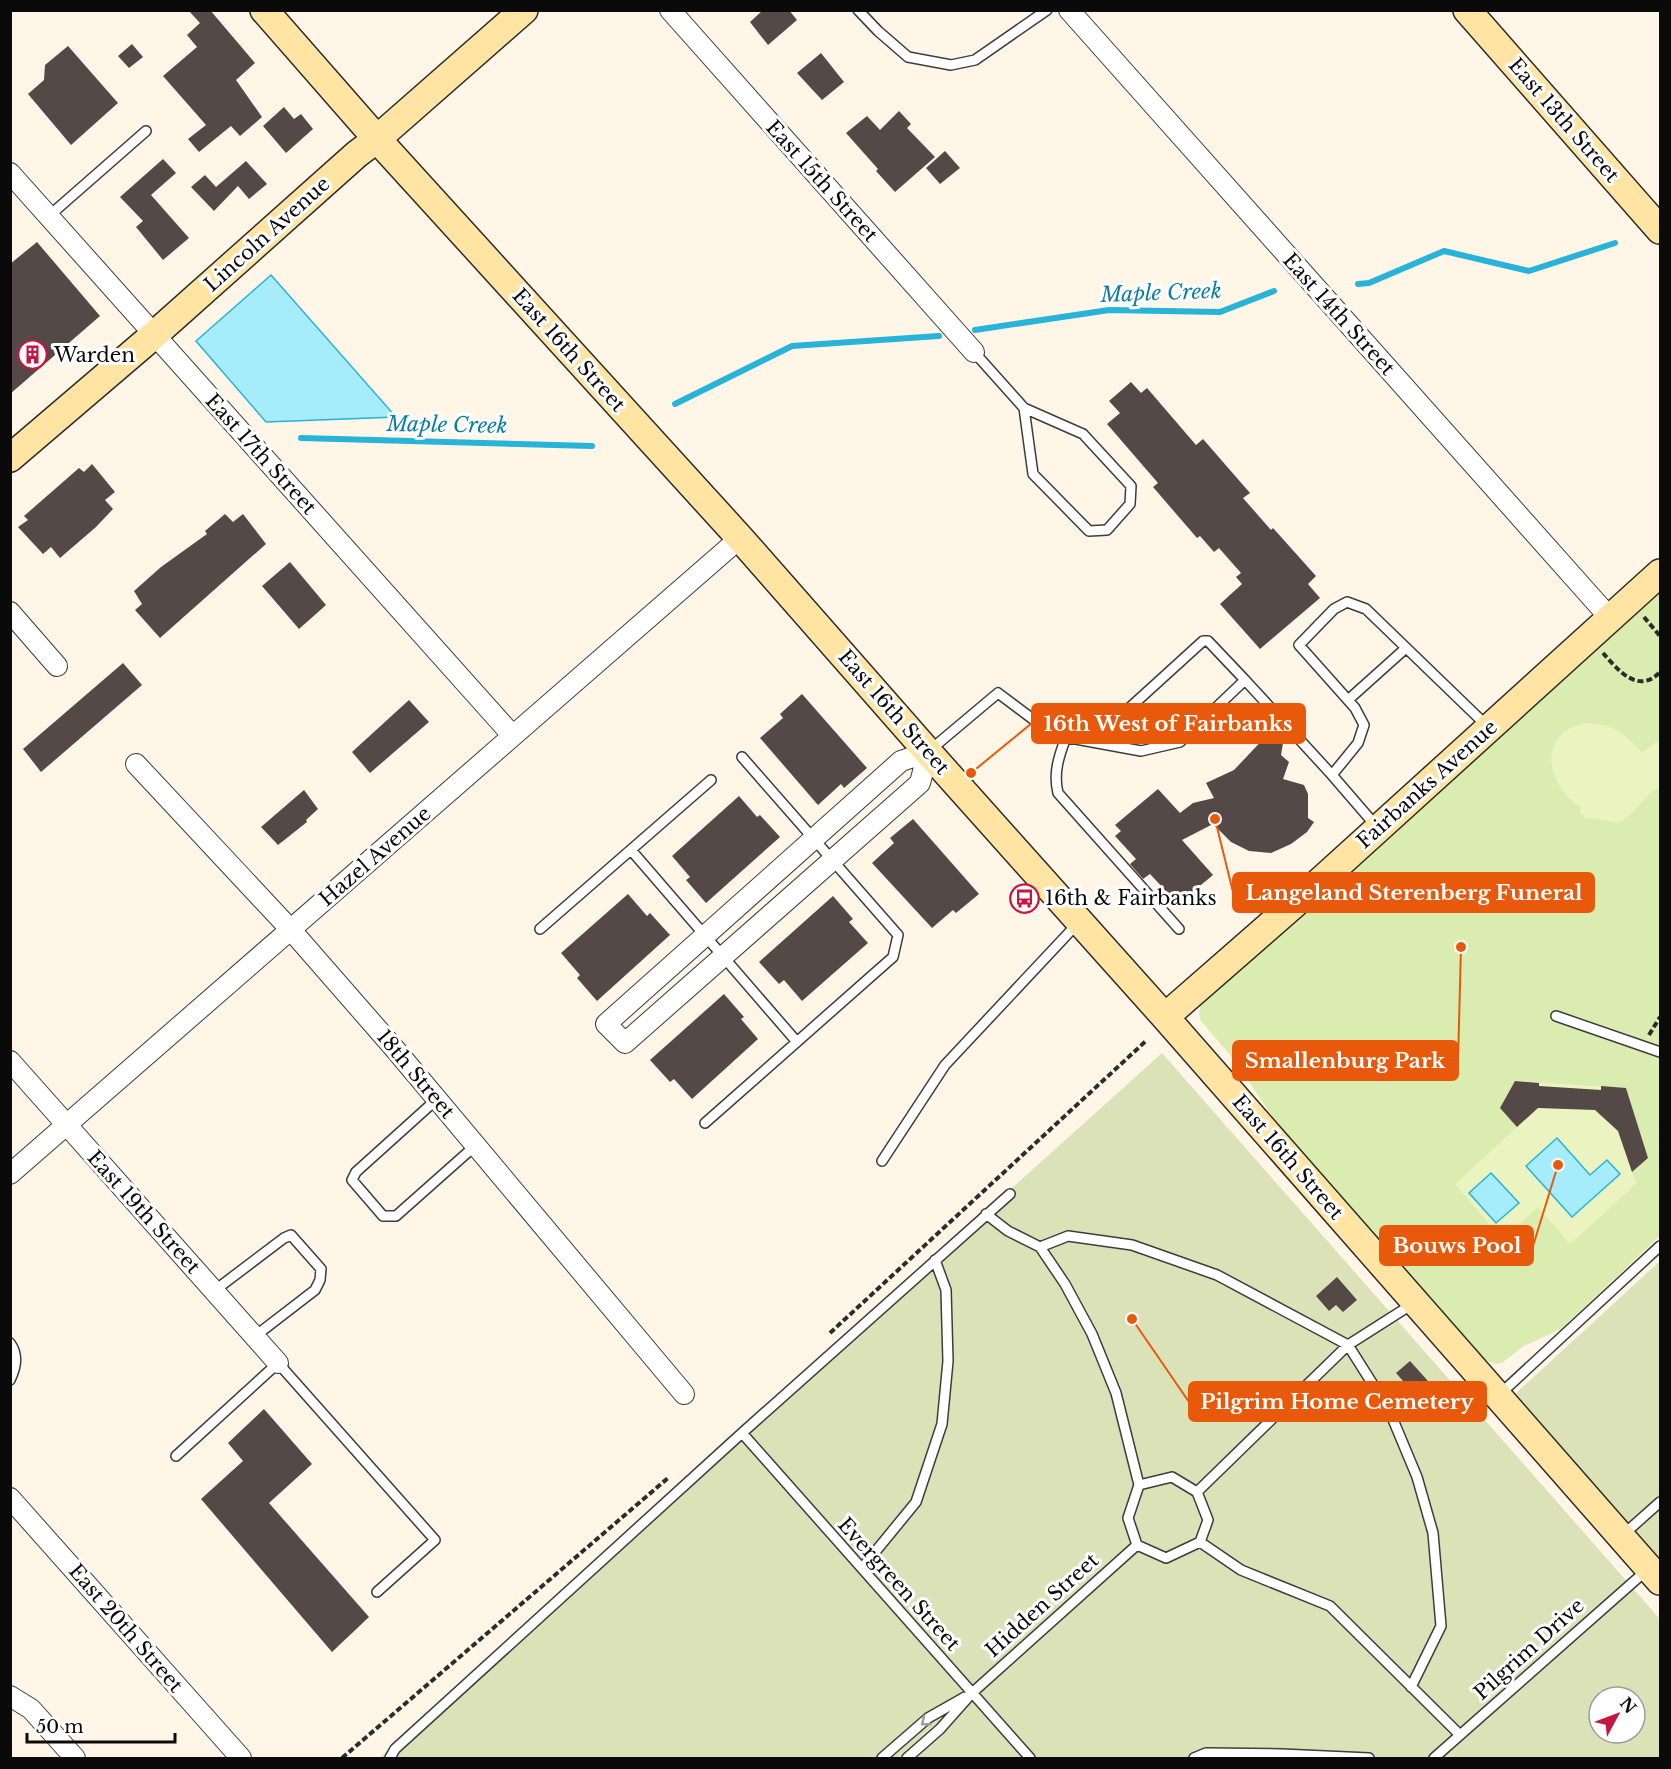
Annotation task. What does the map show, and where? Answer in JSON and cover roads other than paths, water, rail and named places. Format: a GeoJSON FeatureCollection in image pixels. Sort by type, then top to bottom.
{"type":"FeatureCollection","features":[{"type":"Feature","properties":{"kind":"main road","name":"East 16th Street"},"geometry":{"type":"LineString","coordinates":[[264,10],[377,139],[740,538],[1655,1574]]}},
{"type":"Feature","properties":{"kind":"main road","name":"Lincoln Avenue"},"geometry":{"type":"LineString","coordinates":[[10,458],[154,335],[357,154],[524,10]]}},
{"type":"Feature","properties":{"kind":"main road","name":"East 13th Street"},"geometry":{"type":"LineString","coordinates":[[1467,10],[1660,230]]}},
{"type":"Feature","properties":{"kind":"main road","name":"Fairbanks Avenue"},"geometry":{"type":"LineString","coordinates":[[1165,1017],[1379,828],[1660,573]]}},
{"type":"Feature","properties":{"kind":"street","name":"East 15th Street"},"geometry":{"type":"LineString","coordinates":[[670,10],[974,352]]}},
{"type":"Feature","properties":{"kind":"street","name":"East 14th Street"},"geometry":{"type":"LineString","coordinates":[[1069,10],[1610,618]]}},
{"type":"Feature","properties":{"kind":"street","name":"East 17th Street"},"geometry":{"type":"LineString","coordinates":[[10,173],[512,735]]}},
{"type":"Feature","properties":{"kind":"street","name":"Hazel Avenue"},"geometry":{"type":"LineString","coordinates":[[10,1174],[740,538]]}},
{"type":"Feature","properties":{"kind":"street"},"geometry":{"type":"LineString","coordinates":[[10,612],[57,666]]}},
{"type":"Feature","properties":{"kind":"street"},"geometry":{"type":"LineString","coordinates":[[928,752],[920,783],[625,1043],[606,1024],[901,761],[928,752]]}},
{"type":"Feature","properties":{"kind":"street","name":"18th Street"},"geometry":{"type":"LineString","coordinates":[[135,764],[291,930],[476,1145],[684,1394]]}},
{"type":"Feature","properties":{"kind":"street","name":"East 19th Street"},"geometry":{"type":"LineString","coordinates":[[10,1061],[278,1363]]}},
{"type":"Feature","properties":{"kind":"street","name":"East 20th Street"},"geometry":{"type":"LineString","coordinates":[[10,1498],[241,1758]]}},
{"type":"Feature","properties":{"kind":"street"},"geometry":{"type":"LineString","coordinates":[[10,1696],[31,1709],[75,1758]]}},
{"type":"Feature","properties":{"kind":"lane"},"geometry":{"type":"LineString","coordinates":[[858,10],[908,57],[951,65],[975,60],[1047,10]]}},
{"type":"Feature","properties":{"kind":"lane"},"geometry":{"type":"LineString","coordinates":[[49,216],[146,131]]}},
{"type":"Feature","properties":{"kind":"lane"},"geometry":{"type":"LineString","coordinates":[[974,352],[1024,408],[1083,434],[1131,486],[1130,504],[1107,530],[1089,531],[1033,474],[1024,408]]}},
{"type":"Feature","properties":{"kind":"lane"},"geometry":{"type":"LineString","coordinates":[[1332,775],[1358,743],[1364,725],[1355,708],[1299,645],[1334,609],[1347,602],[1366,609],[1489,728]]}},
{"type":"Feature","properties":{"kind":"lane"},"geometry":{"type":"LineString","coordinates":[[1092,742],[1205,640],[1245,680],[1379,828]]}},
{"type":"Feature","properties":{"kind":"lane"},"geometry":{"type":"LineString","coordinates":[[1348,700],[1406,648]]}},
{"type":"Feature","properties":{"kind":"lane"},"geometry":{"type":"LineString","coordinates":[[928,752],[998,693],[1054,735],[1141,751],[1180,742],[1245,680]]}},
{"type":"Feature","properties":{"kind":"lane"},"geometry":{"type":"LineString","coordinates":[[1066,737],[1055,776],[1058,793],[1179,929]]}},
{"type":"Feature","properties":{"kind":"lane"},"geometry":{"type":"LineString","coordinates":[[705,1124],[893,957],[898,935],[742,757]]}},
{"type":"Feature","properties":{"kind":"lane"},"geometry":{"type":"LineString","coordinates":[[540,929],[711,780]]}},
{"type":"Feature","properties":{"kind":"lane"},"geometry":{"type":"LineString","coordinates":[[631,850],[797,1042]]}},
{"type":"Feature","properties":{"kind":"lane"},"geometry":{"type":"LineString","coordinates":[[882,1161],[945,1065],[1080,922]]}},
{"type":"Feature","properties":{"kind":"lane"},"geometry":{"type":"LineString","coordinates":[[1556,1016],[1660,1052]]}},
{"type":"Feature","properties":{"kind":"lane"},"geometry":{"type":"LineString","coordinates":[[437,1099],[356,1172],[352,1180],[383,1216],[396,1216],[476,1145]]}},
{"type":"Feature","properties":{"kind":"lane"},"geometry":{"type":"LineString","coordinates":[[390,1758],[395,1749],[742,1433],[1010,1194]]}},
{"type":"Feature","properties":{"kind":"lane"},"geometry":{"type":"LineString","coordinates":[[986,1214],[1008,1232],[1040,1247],[1065,1284],[1092,1334],[1116,1393],[1139,1485],[1128,1518],[1137,1545],[1166,1558],[1200,1542],[1208,1520],[1197,1492],[1172,1477],[1139,1485]]}},
{"type":"Feature","properties":{"kind":"lane"},"geometry":{"type":"LineString","coordinates":[[214,1291],[291,1235],[321,1269],[320,1280],[315,1290],[254,1336]]}},
{"type":"Feature","properties":{"kind":"lane"},"geometry":{"type":"LineString","coordinates":[[1040,1247],[1068,1236],[1132,1245],[1217,1275],[1348,1345],[1389,1410],[1417,1477],[1433,1533],[1441,1626],[1411,1687]]}},
{"type":"Feature","properties":{"kind":"lane"},"geometry":{"type":"LineString","coordinates":[[1498,1396],[1660,1246]]}},
{"type":"Feature","properties":{"kind":"lane"},"geometry":{"type":"LineString","coordinates":[[862,1568],[916,1502],[942,1424],[948,1361],[946,1290],[935,1260]]}},
{"type":"Feature","properties":{"kind":"lane"},"geometry":{"type":"LineString","coordinates":[[1197,1492],[1348,1345],[1416,1302]]}},
{"type":"Feature","properties":{"kind":"lane"},"geometry":{"type":"LineString","coordinates":[[10,1343],[14,1348],[17,1366],[10,1380]]}},
{"type":"Feature","properties":{"kind":"lane"},"geometry":{"type":"LineString","coordinates":[[176,1456],[278,1363],[435,1540],[377,1592]]}},
{"type":"Feature","properties":{"kind":"lane","name":"Evergreen Street"},"geometry":{"type":"LineString","coordinates":[[742,1433],[1030,1758]]}},
{"type":"Feature","properties":{"kind":"lane"},"geometry":{"type":"LineString","coordinates":[[1622,1536],[1660,1502]]}},
{"type":"Feature","properties":{"kind":"lane"},"geometry":{"type":"LineString","coordinates":[[1200,1542],[1241,1570],[1330,1606],[1460,1735]]}},
{"type":"Feature","properties":{"kind":"lane","name":"Hidden Street"},"geometry":{"type":"LineString","coordinates":[[907,1758],[940,1729],[972,1693],[1137,1545]]}},
{"type":"Feature","properties":{"kind":"lane","name":"Pilgrim Drive"},"geometry":{"type":"LineString","coordinates":[[1434,1758],[1655,1574]]}},
{"type":"Feature","properties":{"kind":"lane","name":"Hidden Street"},"geometry":{"type":"LineString","coordinates":[[882,1758],[928,1718],[972,1693]]}},
{"type":"Feature","properties":{"kind":"lane"},"geometry":{"type":"LineString","coordinates":[[1194,1758],[1206,1753],[1369,1758]]}},
{"type":"Feature","properties":{"kind":"water"},"geometry":{"type":"Polygon","coordinates":[[[271,275],[396,417],[266,422],[196,341],[271,275]]]}},
{"type":"Feature","properties":{"kind":"water"},"geometry":{"type":"Polygon","coordinates":[[[1557,1138],[1590,1175],[1607,1160],[1620,1174],[1572,1217],[1526,1166],[1557,1138]]]}},
{"type":"Feature","properties":{"kind":"water"},"geometry":{"type":"Polygon","coordinates":[[[1491,1173],[1519,1203],[1496,1223],[1469,1193],[1491,1173]]]}},
{"type":"Feature","properties":{"kind":"waterway","name":"Maple Creek"},"geometry":{"type":"LineString","coordinates":[[1358,284],[1369,283],[1444,251],[1529,271],[1615,243]]}},
{"type":"Feature","properties":{"kind":"waterway","name":"Maple Creek"},"geometry":{"type":"LineString","coordinates":[[975,330],[1109,310],[1220,312],[1274,291]]}},
{"type":"Feature","properties":{"kind":"waterway","name":"Maple Creek"},"geometry":{"type":"LineString","coordinates":[[675,404],[792,346],[939,336]]}},
{"type":"Feature","properties":{"kind":"waterway","name":"Maple Creek"},"geometry":{"type":"LineString","coordinates":[[301,438],[592,446]]}},
{"type":"Feature","properties":{"kind":"place","name":"Warden"},"geometry":{"type":"Point","coordinates":[33,355]}},
{"type":"Feature","properties":{"kind":"place","name":"16th West of Fairbanks"},"geometry":{"type":"Point","coordinates":[971,773]}},
{"type":"Feature","properties":{"kind":"place","name":"Langeland Sterenberg Funeral"},"geometry":{"type":"Point","coordinates":[1215,819]}},
{"type":"Feature","properties":{"kind":"place","name":"16th & Fairbanks"},"geometry":{"type":"Point","coordinates":[1024,898]}},
{"type":"Feature","properties":{"kind":"place","name":"Smallenburg Park"},"geometry":{"type":"Point","coordinates":[1461,947]}},
{"type":"Feature","properties":{"kind":"place","name":"Bouws Pool"},"geometry":{"type":"Point","coordinates":[1558,1165]}},
{"type":"Feature","properties":{"kind":"place","name":"Pilgrim Home Cemetery"},"geometry":{"type":"Point","coordinates":[1132,1319]}}]}
